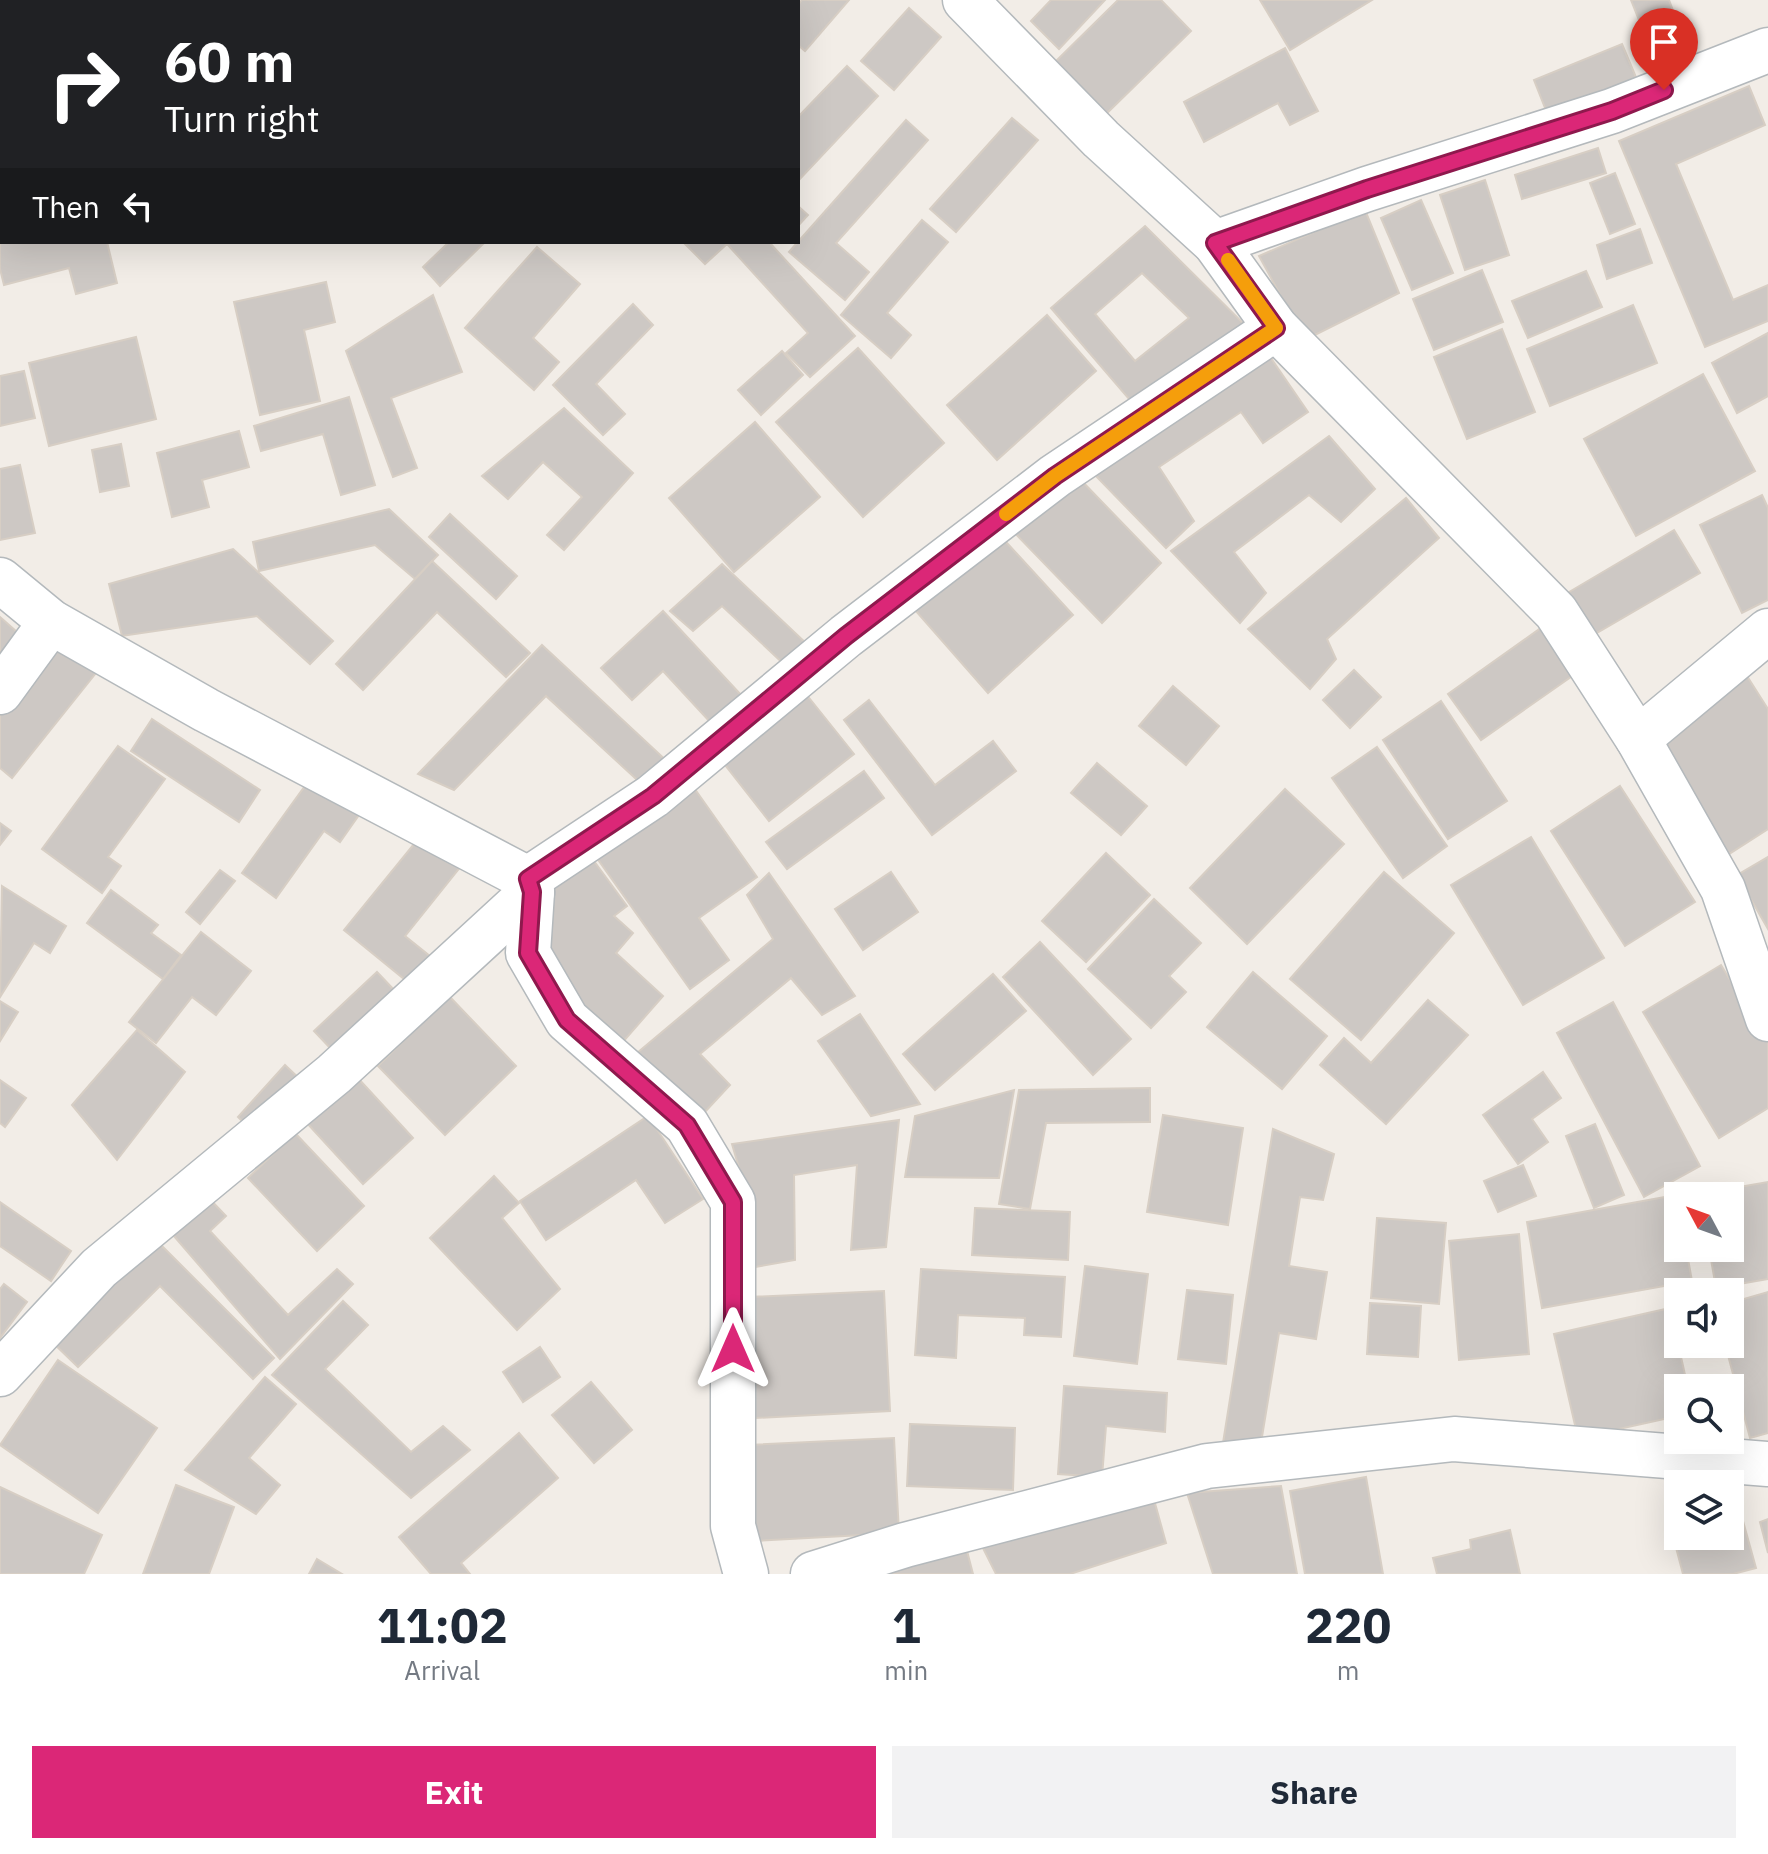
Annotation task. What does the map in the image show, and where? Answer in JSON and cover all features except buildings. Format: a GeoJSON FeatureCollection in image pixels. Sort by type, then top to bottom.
{"type":"FeatureCollection","features":[{"type":"Feature","properties":{"kind":"street"},"geometry":{"type":"LineString","coordinates":[[965,0],[1101,139],[1215,243],[1276,328],[1556,612],[1638,739],[1723,889],[1768,1019]]}},
{"type":"Feature","properties":{"kind":"street"},"geometry":{"type":"LineString","coordinates":[[1215,243],[1367,189],[1612,111],[1768,50]]}},
{"type":"Feature","properties":{"kind":"street"},"geometry":{"type":"LineString","coordinates":[[0,1374],[99,1268],[334,1074],[530,885],[653,796],[846,636],[1055,476],[1276,328]]}},
{"type":"Feature","properties":{"kind":"street"},"geometry":{"type":"LineString","coordinates":[[0,580],[51,622],[206,710],[530,885]]}},
{"type":"Feature","properties":{"kind":"street"},"geometry":{"type":"LineString","coordinates":[[0,692],[51,622]]}},
{"type":"Feature","properties":{"kind":"street"},"geometry":{"type":"LineString","coordinates":[[1638,739],[1768,631]]}},
{"type":"Feature","properties":{"kind":"street"},"geometry":{"type":"LineString","coordinates":[[530,885],[528,953],[567,1020],[687,1125],[733,1202],[733,1526],[746,1574]]}},
{"type":"Feature","properties":{"kind":"street"},"geometry":{"type":"LineString","coordinates":[[813,1574],[905,1545],[1207,1466],[1454,1439],[1768,1464]]}},
{"type":"Feature","properties":{"kind":"slow traffic"},"geometry":{"type":"LineString","coordinates":[[1006,514],[1055,476],[1276,328],[1228,260]]}},
{"type":"Feature","properties":{"kind":"route"},"geometry":{"type":"LineString","coordinates":[[733,1349],[733,1202],[687,1125],[567,1020],[528,953],[532,892],[528,879],[653,796],[846,636],[1055,476],[1276,328],[1215,243],[1367,189],[1612,111],[1664,90]]}}]}
